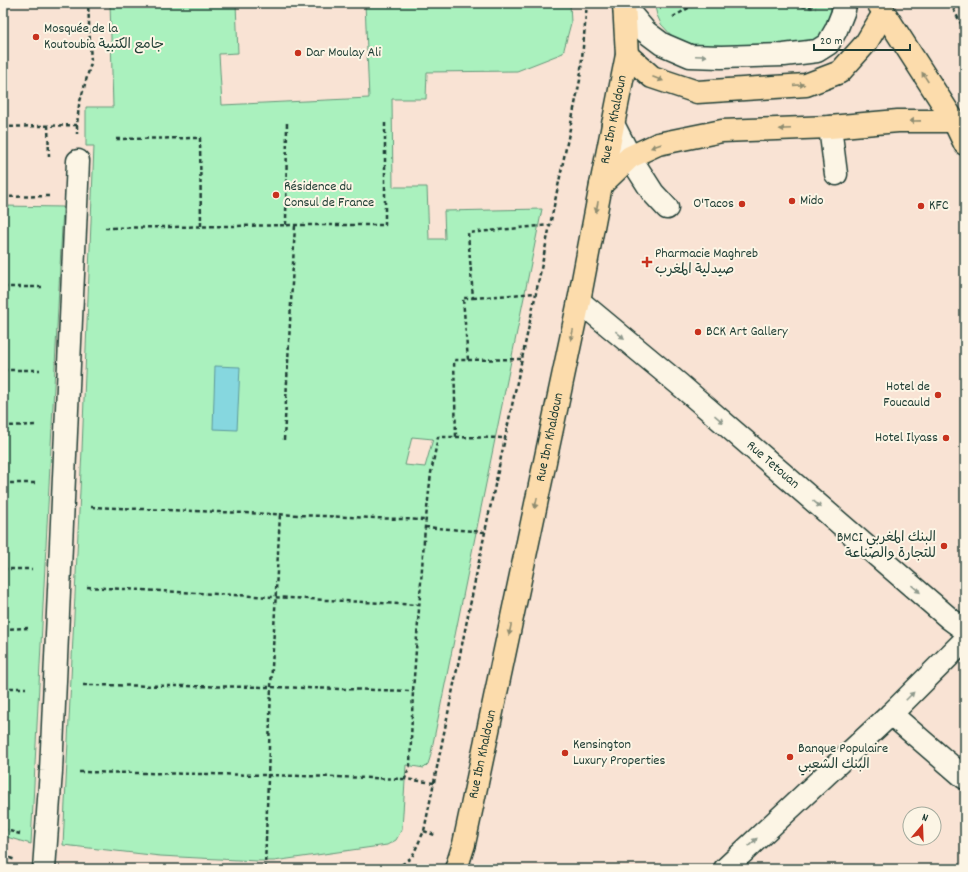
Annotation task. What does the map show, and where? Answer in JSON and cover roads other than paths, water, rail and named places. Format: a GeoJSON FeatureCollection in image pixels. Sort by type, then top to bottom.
{"type":"FeatureCollection","features":[{"type":"Feature","properties":{"kind":"main road","name":"Rue Ibn Khaldoun"},"geometry":{"type":"LineString","coordinates":[[456,869],[464,844],[579,301],[627,55],[624,5]]}},
{"type":"Feature","properties":{"kind":"main road"},"geometry":{"type":"LineString","coordinates":[[627,55],[652,77],[697,92],[806,85],[840,72],[866,44],[881,8]]}},
{"type":"Feature","properties":{"kind":"main road"},"geometry":{"type":"LineString","coordinates":[[881,8],[954,121],[965,144]]}},
{"type":"Feature","properties":{"kind":"main road"},"geometry":{"type":"LineString","coordinates":[[601,186],[630,157],[658,144],[722,132],[898,121],[954,121]]}},
{"type":"Feature","properties":{"kind":"street"},"geometry":{"type":"LineString","coordinates":[[624,5],[646,32],[662,44],[690,56],[721,57],[784,55],[817,51],[828,44],[834,34],[844,10],[845,3]]}},
{"type":"Feature","properties":{"kind":"street"},"geometry":{"type":"LineString","coordinates":[[613,124],[630,157],[653,193],[667,208]]}},
{"type":"Feature","properties":{"kind":"street"},"geometry":{"type":"LineString","coordinates":[[830,126],[836,174]]}},
{"type":"Feature","properties":{"kind":"street"},"geometry":{"type":"LineString","coordinates":[[44,869],[51,772],[78,162]]}},
{"type":"Feature","properties":{"kind":"street","name":"Rue Tetouan"},"geometry":{"type":"LineString","coordinates":[[579,301],[679,384],[950,619],[965,630]]}},
{"type":"Feature","properties":{"kind":"street"},"geometry":{"type":"LineString","coordinates":[[725,869],[891,714],[965,640]]}},
{"type":"Feature","properties":{"kind":"street"},"geometry":{"type":"LineString","coordinates":[[891,714],[965,778]]}},
{"type":"Feature","properties":{"kind":"water"},"geometry":{"type":"Polygon","coordinates":[[[215,366],[240,367],[237,430],[213,429],[215,366]]]}},
{"type":"Feature","properties":{"kind":"place","name":"Mosquée de la Koutoubia جامع الكتبية"},"geometry":{"type":"Point","coordinates":[36,37]}},
{"type":"Feature","properties":{"kind":"place","name":"Dar Moulay Ali"},"geometry":{"type":"Point","coordinates":[298,53]}},
{"type":"Feature","properties":{"kind":"place","name":"Résidence du Consul de France"},"geometry":{"type":"Point","coordinates":[276,195]}},
{"type":"Feature","properties":{"kind":"place","name":"Mido"},"geometry":{"type":"Point","coordinates":[792,201]}},
{"type":"Feature","properties":{"kind":"place","name":"O'Tacos"},"geometry":{"type":"Point","coordinates":[742,204]}},
{"type":"Feature","properties":{"kind":"place","name":"KFC"},"geometry":{"type":"Point","coordinates":[921,206]}},
{"type":"Feature","properties":{"kind":"place","name":"Pharmacie Maghreb صيدلية المغرب"},"geometry":{"type":"Point","coordinates":[647,262]}},
{"type":"Feature","properties":{"kind":"place","name":"BCK Art Gallery"},"geometry":{"type":"Point","coordinates":[698,332]}},
{"type":"Feature","properties":{"kind":"place","name":"Hotel de Foucauld"},"geometry":{"type":"Point","coordinates":[938,395]}},
{"type":"Feature","properties":{"kind":"place","name":"Hotel Ilyass"},"geometry":{"type":"Point","coordinates":[946,438]}},
{"type":"Feature","properties":{"kind":"place","name":"BMCI البنك المغربي للتجارة والصناعة"},"geometry":{"type":"Point","coordinates":[944,546]}},
{"type":"Feature","properties":{"kind":"place","name":"Kensington Luxury Properties"},"geometry":{"type":"Point","coordinates":[565,753]}},
{"type":"Feature","properties":{"kind":"place","name":"Banque Populaire البنك الشعبي"},"geometry":{"type":"Point","coordinates":[790,757]}}]}
